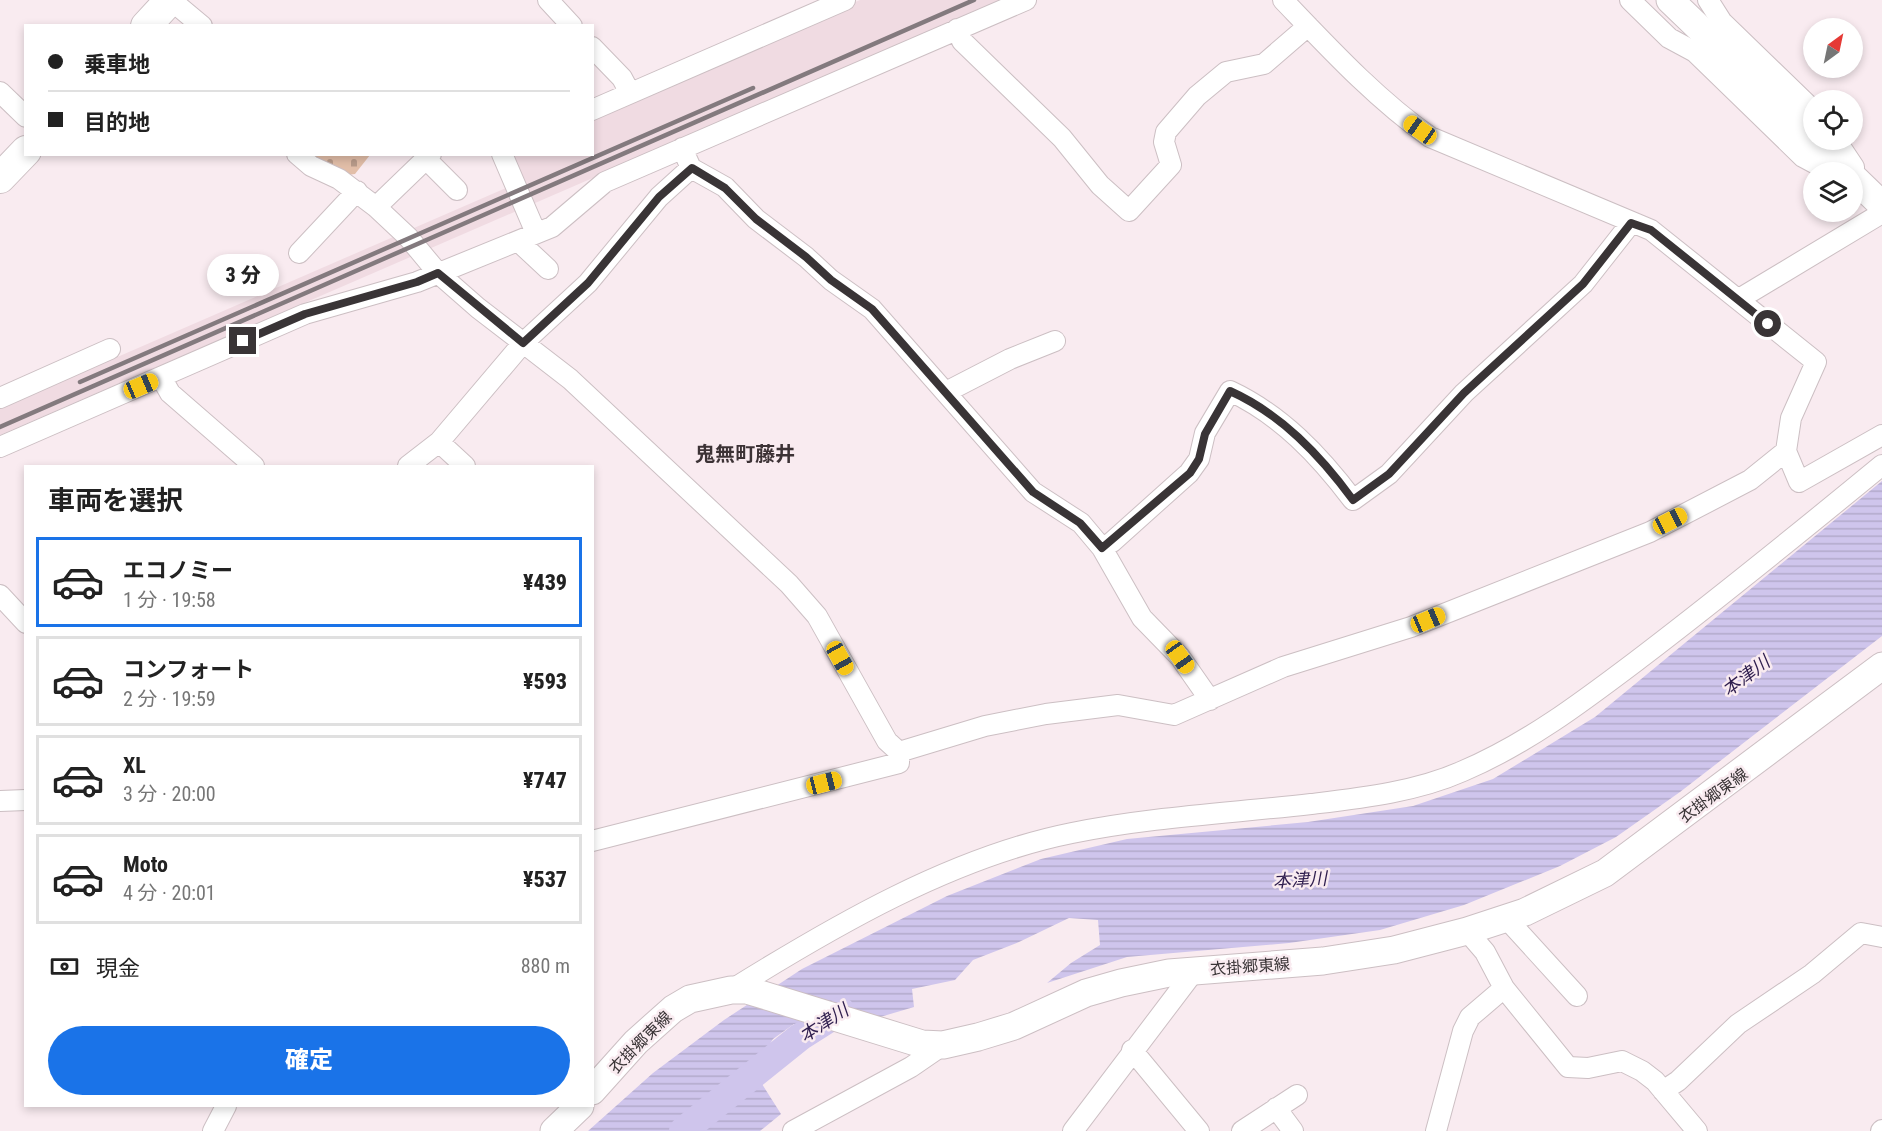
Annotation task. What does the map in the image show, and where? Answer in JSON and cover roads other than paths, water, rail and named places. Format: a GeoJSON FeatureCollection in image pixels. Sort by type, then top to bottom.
{"type":"FeatureCollection","features":[{"type":"Feature","properties":{"kind":"main road"},"geometry":{"type":"LineString","coordinates":[[148,24],[171,0]]}},
{"type":"Feature","properties":{"kind":"main road"},"geometry":{"type":"LineString","coordinates":[[1670,0],[1839,162]]}},
{"type":"Feature","properties":{"kind":"main road"},"geometry":{"type":"LineString","coordinates":[[0,178],[24,153]]}},
{"type":"Feature","properties":{"kind":"main road"},"geometry":{"type":"LineString","coordinates":[[1863,189],[1873,200]]}},
{"type":"Feature","properties":{"kind":"main road","name":"衣掛郷東線"},"geometry":{"type":"LineString","coordinates":[[594,1088],[636,1042],[673,1009],[690,999],[739,990],[932,1044],[1014,1026],[1086,993],[1169,973],[1323,961],[1394,950],[1467,931],[1559,897],[1605,873],[1882,666]]}},
{"type":"Feature","properties":{"kind":"main road","name":"衣掛郷東線"},"geometry":{"type":"LineString","coordinates":[[554,1131],[576,1107]]}},
{"type":"Feature","properties":{"kind":"street"},"geometry":{"type":"LineString","coordinates":[[171,0],[200,24]]}},
{"type":"Feature","properties":{"kind":"street"},"geometry":{"type":"LineString","coordinates":[[548,0],[570,24]]}},
{"type":"Feature","properties":{"kind":"street"},"geometry":{"type":"LineString","coordinates":[[594,109],[845,0]]}},
{"type":"Feature","properties":{"kind":"street"},"geometry":{"type":"LineString","coordinates":[[0,447],[305,314],[417,282],[552,227],[604,182],[1026,0]]}},
{"type":"Feature","properties":{"kind":"street"},"geometry":{"type":"LineString","coordinates":[[1283,0],[1342,61],[1410,123],[1430,137],[1651,230],[1816,363],[1791,418],[1786,451],[1799,482],[1882,435]]}},
{"type":"Feature","properties":{"kind":"street"},"geometry":{"type":"LineString","coordinates":[[1630,0],[1669,38],[1695,52],[1803,157],[1812,162]]}},
{"type":"Feature","properties":{"kind":"street"},"geometry":{"type":"LineString","coordinates":[[1708,0],[1722,22],[1803,100]]}},
{"type":"Feature","properties":{"kind":"street"},"geometry":{"type":"LineString","coordinates":[[957,29],[962,41],[1046,122],[1100,185],[1129,211],[1171,165],[1164,142],[1166,132],[1197,96],[1226,72],[1264,64],[1308,26]]}},
{"type":"Feature","properties":{"kind":"street"},"geometry":{"type":"LineString","coordinates":[[594,49],[622,78],[630,93]]}},
{"type":"Feature","properties":{"kind":"street"},"geometry":{"type":"LineString","coordinates":[[0,92],[24,115]]}},
{"type":"Feature","properties":{"kind":"street"},"geometry":{"type":"LineString","coordinates":[[682,148],[692,168],[725,188],[756,219],[806,257],[831,280],[872,309],[1033,492],[1080,523],[1102,548],[1142,618],[1180,657],[1210,700]]}},
{"type":"Feature","properties":{"kind":"street"},"geometry":{"type":"LineString","coordinates":[[1739,299],[1873,200],[1842,150]]}},
{"type":"Feature","properties":{"kind":"street"},"geometry":{"type":"LineString","coordinates":[[299,156],[311,166],[357,191],[376,207],[408,237],[438,273],[578,386],[789,584],[817,616],[887,741],[899,752],[899,763],[594,840]]}},
{"type":"Feature","properties":{"kind":"street"},"geometry":{"type":"LineString","coordinates":[[503,156],[527,237],[548,269]]}},
{"type":"Feature","properties":{"kind":"street"},"geometry":{"type":"LineString","coordinates":[[376,207],[428,157],[457,190]]}},
{"type":"Feature","properties":{"kind":"street"},"geometry":{"type":"LineString","coordinates":[[409,465],[439,442],[523,343],[588,283],[659,197],[692,168]]}},
{"type":"Feature","properties":{"kind":"street"},"geometry":{"type":"LineString","coordinates":[[298,253],[357,191]]}},
{"type":"Feature","properties":{"kind":"street"},"geometry":{"type":"LineString","coordinates":[[1102,548],[1190,473],[1199,459],[1205,434],[1230,391],[1253,402],[1315,453],[1353,500],[1389,474],[1464,393],[1583,284],[1631,223]]}},
{"type":"Feature","properties":{"kind":"street"},"geometry":{"type":"LineString","coordinates":[[946,392],[1010,359],[1055,341]]}},
{"type":"Feature","properties":{"kind":"street"},"geometry":{"type":"LineString","coordinates":[[0,398],[110,349]]}},
{"type":"Feature","properties":{"kind":"street"},"geometry":{"type":"LineString","coordinates":[[161,377],[170,393],[253,465]]}},
{"type":"Feature","properties":{"kind":"street"},"geometry":{"type":"LineString","coordinates":[[439,442],[464,465]]}},
{"type":"Feature","properties":{"kind":"street"},"geometry":{"type":"LineString","coordinates":[[899,752],[985,726],[1046,714],[1118,705],[1174,714],[1282,667],[1411,627],[1650,532],[1750,480],[1786,451]]}},
{"type":"Feature","properties":{"kind":"street"},"geometry":{"type":"LineString","coordinates":[[739,990],[932,879],[1002,853],[1071,833],[1353,799],[1408,788],[1461,772],[1513,746],[1582,702],[1694,618],[1882,465]]}},
{"type":"Feature","properties":{"kind":"street"},"geometry":{"type":"LineString","coordinates":[[0,595],[24,621]]}},
{"type":"Feature","properties":{"kind":"street"},"geometry":{"type":"LineString","coordinates":[[0,801],[24,800]]}},
{"type":"Feature","properties":{"kind":"street"},"geometry":{"type":"LineString","coordinates":[[1506,918],[1577,996]]}},
{"type":"Feature","properties":{"kind":"street"},"geometry":{"type":"LineString","coordinates":[[1467,931],[1485,952],[1504,988],[1568,1067],[1588,1068],[1622,1061],[1642,1071],[1663,1091],[1697,1131]]}},
{"type":"Feature","properties":{"kind":"street"},"geometry":{"type":"LineString","coordinates":[[1663,1091],[1678,1081],[1738,1024],[1812,974],[1862,933],[1882,937]]}},
{"type":"Feature","properties":{"kind":"street"},"geometry":{"type":"LineString","coordinates":[[1073,1131],[1132,1050],[1195,970]]}},
{"type":"Feature","properties":{"kind":"street"},"geometry":{"type":"LineString","coordinates":[[1436,1131],[1463,1031],[1470,1017],[1504,988]]}},
{"type":"Feature","properties":{"kind":"street"},"geometry":{"type":"LineString","coordinates":[[793,1131],[911,1067],[932,1044]]}},
{"type":"Feature","properties":{"kind":"street"},"geometry":{"type":"LineString","coordinates":[[1132,1050],[1199,1131]]}},
{"type":"Feature","properties":{"kind":"street"},"geometry":{"type":"LineString","coordinates":[[1242,1131],[1297,1095]]}},
{"type":"Feature","properties":{"kind":"street"},"geometry":{"type":"LineString","coordinates":[[213,1131],[225,1107]]}},
{"type":"Feature","properties":{"kind":"street"},"geometry":{"type":"LineString","coordinates":[[1276,1108],[1293,1131]]}},
{"type":"Feature","properties":{"kind":"water"},"geometry":{"type":"Polygon","coordinates":[[[1882,481],[1882,636],[1680,792],[1616,837],[1560,866],[1464,905],[1380,930],[1289,943],[1127,957],[1047,983],[1071,963],[1100,945],[1098,920],[1069,918],[1019,942],[973,960],[955,980],[912,989],[914,1007],[819,1035],[794,1024],[773,1039],[756,1066],[762,1084],[781,1114],[760,1131],[588,1131],[653,1073],[724,1020],[802,969],[947,896],[1041,859],[1127,839],[1308,822],[1413,806],[1493,779],[1595,717],[1882,481]]]}},
{"type":"Feature","properties":{"kind":"waterway","name":"本津川"},"geometry":{"type":"LineString","coordinates":[[683,1131],[800,1037],[841,1011]]}},
{"type":"Feature","properties":{"kind":"railway"},"geometry":{"type":"LineString","coordinates":[[0,427],[974,0]]}},
{"type":"Feature","properties":{"kind":"railway"},"geometry":{"type":"LineString","coordinates":[[80,382],[753,88]]}},
{"type":"Feature","properties":{"kind":"district","name":"鬼無町藤井"},"geometry":{"type":"Point","coordinates":[745,454]}}]}
